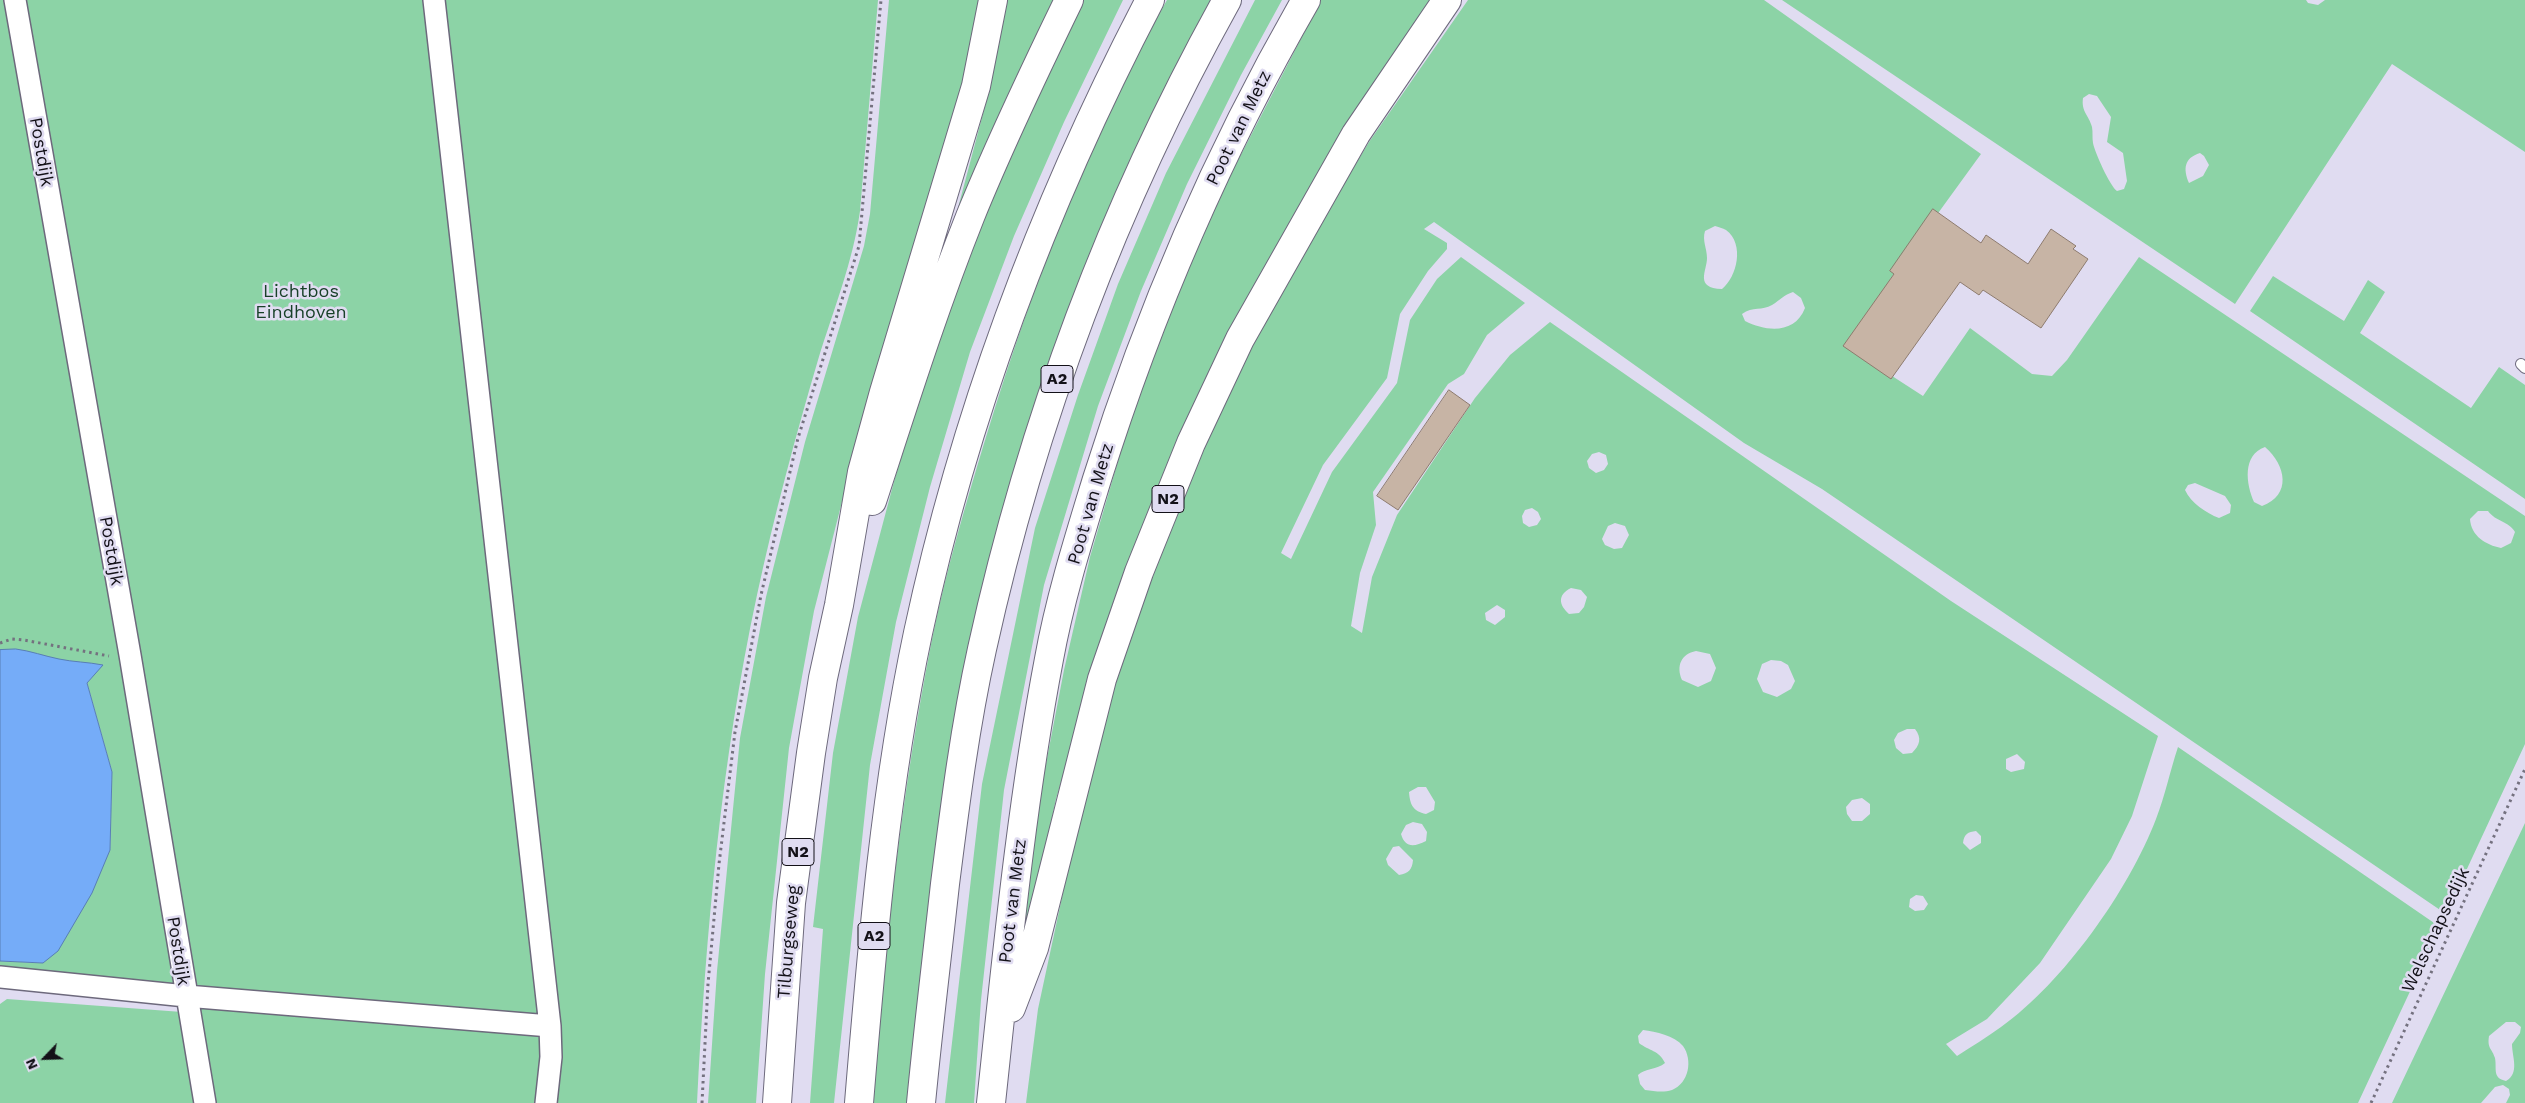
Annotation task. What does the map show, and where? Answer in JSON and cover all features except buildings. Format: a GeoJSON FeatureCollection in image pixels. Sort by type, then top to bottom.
{"type":"FeatureCollection","features":[{"type":"Feature","properties":{"kind":"highway","name":"N2"},"geometry":{"type":"LineString","coordinates":[[839,605],[868,445],[976,86],[993,0]]}},
{"type":"Feature","properties":{"kind":"highway","name":"N2"},"geometry":{"type":"LineString","coordinates":[[839,605],[928,331],[970,218],[1020,99],[1069,0]]}},
{"type":"Feature","properties":{"kind":"highway","name":"A2"},"geometry":{"type":"LineString","coordinates":[[859,1103],[869,979],[893,770],[918,632],[952,498],[995,358],[1060,188],[1150,0]]}},
{"type":"Feature","properties":{"kind":"highway","name":"A2"},"geometry":{"type":"LineString","coordinates":[[921,1103],[958,782],[981,651],[1014,519],[1054,387],[1098,270],[1144,162],[1198,52],[1227,0]]}},
{"type":"Feature","properties":{"kind":"highway","name":"Poot van Metz"},"geometry":{"type":"LineString","coordinates":[[997,1045],[1028,786],[1049,656],[1082,527],[1121,403],[1209,187],[1268,69],[1306,0]]}},
{"type":"Feature","properties":{"kind":"highway","name":"N2"},"geometry":{"type":"LineString","coordinates":[[991,1103],[997,1045],[1034,948],[1102,679],[1139,572],[1191,443],[1240,339],[1356,134],[1447,0]]}},
{"type":"Feature","properties":{"kind":"highway","name":"Tilburgseweg"},"geometry":{"type":"LineString","coordinates":[[777,1103],[791,903],[818,706],[839,605]]}},
{"type":"Feature","properties":{"kind":"street","name":"Postdijk"},"geometry":{"type":"LineString","coordinates":[[14,0],[130,655],[205,1103]]}},
{"type":"Feature","properties":{"kind":"street"},"geometry":{"type":"LineString","coordinates":[[434,0],[550,1026],[550,1057],[546,1103]]}},
{"type":"Feature","properties":{"kind":"street"},"geometry":{"type":"LineString","coordinates":[[0,977],[186,996],[550,1026]]}},
{"type":"Feature","properties":{"kind":"path"},"geometry":{"type":"LineString","coordinates":[[702,1103],[708,984],[718,864],[735,732],[761,595],[798,438],[859,246],[881,0]]}},
{"type":"Feature","properties":{"kind":"path"},"geometry":{"type":"LineString","coordinates":[[0,643],[12,639],[24,640],[117,657],[130,655]]}},
{"type":"Feature","properties":{"kind":"path","name":"Welschapsedijk"},"geometry":{"type":"LineString","coordinates":[[2371,1103],[2525,769]]}},
{"type":"Feature","properties":{"kind":"green space","name":"Lichtbos Eindhoven"},"geometry":{"type":"Polygon","coordinates":[[[0,0],[878,0],[857,230],[848,268],[809,389],[793,448],[757,595],[744,658],[725,784],[710,911],[697,1103],[551,1103],[552,1022],[0,974],[0,961],[43,963],[110,850],[112,772],[87,683],[92,677],[0,686],[0,0]]]}},
{"type":"Feature","properties":{"kind":"green space"},"geometry":{"type":"Polygon","coordinates":[[[889,0],[981,0],[965,82],[854,455],[814,611],[789,748],[765,974],[756,1103],[708,1103],[717,971],[740,738],[766,597],[805,442],[864,246],[870,214],[889,0]]]}},
{"type":"Feature","properties":{"kind":"green space"},"geometry":{"type":"Polygon","coordinates":[[[1006,0],[1056,0],[1009,93],[958,208],[989,91],[1006,0]]]}},
{"type":"Feature","properties":{"kind":"green space"},"geometry":{"type":"Polygon","coordinates":[[[1083,0],[1123,0],[1064,122],[1014,236],[970,352],[930,487],[896,622],[870,765],[834,1103],[810,1103],[823,929],[813,927],[833,753],[858,617],[896,474],[939,338],[983,221],[1031,105],[1083,0]]]}},
{"type":"Feature","properties":{"kind":"green space"},"geometry":{"type":"Polygon","coordinates":[[[1167,0],[1212,0],[1134,154],[1100,233],[1068,313],[1012,476],[989,559],[969,643],[954,720],[936,849],[909,1103],[873,1103],[883,986],[903,812],[921,696],[950,563],[1006,374],[1050,249],[1107,116],[1167,0]]]}},
{"type":"Feature","properties":{"kind":"green space"},"geometry":{"type":"Polygon","coordinates":[[[1255,0],[1282,0],[1241,75],[1187,184],[1141,291],[1098,406],[1044,585],[1004,790],[981,1000],[974,1103],[945,1103],[982,784],[1035,528],[1078,395],[1118,284],[1166,173],[1255,0]]]}},
{"type":"Feature","properties":{"kind":"green space"},"geometry":{"type":"Polygon","coordinates":[[[1321,0],[1435,0],[1345,134],[1092,677],[1056,799],[1012,1007],[1040,795],[1064,670],[1090,557],[1130,420],[1173,306],[1218,199],[1321,0]]]}},
{"type":"Feature","properties":{"kind":"green space"},"geometry":{"type":"Polygon","coordinates":[[[1468,0],[1764,0],[1981,154],[1891,278],[1855,352],[1923,396],[1970,328],[2032,374],[2052,376],[2067,360],[2139,257],[2525,516],[2525,744],[2446,914],[1822,489],[1744,443],[1434,222],[1424,229],[1447,243],[1447,249],[1428,271],[1400,314],[1387,378],[1323,465],[1281,553],[1291,559],[1332,472],[1397,383],[1410,320],[1437,279],[1461,257],[1525,303],[1487,335],[1464,374],[1448,384],[1373,492],[1376,525],[1360,573],[1351,626],[1362,633],[1372,577],[1397,515],[1475,398],[1510,355],[1550,322],[1951,601],[2158,736],[2132,816],[2111,859],[2040,963],[1987,1019],[1946,1044],[1957,1056],[2001,1027],[2024,1008],[2048,986],[2092,933],[2129,875],[2144,847],[2156,819],[2178,747],[2440,927],[2358,1103],[1026,1103],[1038,1009],[1090,767],[1113,683],[1151,578],[1203,448],[1252,343],[1308,243],[1369,142],[1468,0]],[[1715,226],[1705,231],[1704,238],[1707,258],[1704,273],[1705,282],[1708,286],[1722,289],[1732,277],[1735,269],[1737,260],[1736,243],[1726,230],[1715,226]],[[1793,292],[1768,307],[1750,310],[1742,314],[1745,321],[1771,329],[1794,323],[1805,308],[1801,298],[1793,292]],[[2265,447],[2252,456],[2249,463],[2248,479],[2251,495],[2254,502],[2262,506],[2272,501],[2278,495],[2283,479],[2281,471],[2278,462],[2265,447]],[[1599,452],[1592,454],[1587,461],[1589,468],[1596,473],[1604,470],[1608,464],[1606,455],[1599,452]],[[2195,483],[2188,485],[2185,490],[2195,503],[2219,518],[2230,513],[2231,505],[2225,496],[2195,483]],[[1532,508],[1525,510],[1522,516],[1523,523],[1529,527],[1537,525],[1541,519],[1538,512],[1532,508]],[[2478,511],[2470,519],[2476,535],[2490,545],[2501,548],[2511,543],[2515,532],[2488,511],[2478,511]],[[1615,523],[1608,526],[1602,539],[1605,545],[1614,549],[1622,548],[1629,535],[1625,526],[1615,523]],[[1571,588],[1563,594],[1561,600],[1563,607],[1569,614],[1579,613],[1584,607],[1587,597],[1581,590],[1571,588]],[[1497,605],[1485,613],[1486,620],[1495,625],[1505,617],[1505,610],[1497,605]],[[1696,651],[1683,658],[1680,665],[1682,680],[1698,687],[1711,681],[1716,668],[1710,654],[1696,651]],[[1771,660],[1762,664],[1757,679],[1763,692],[1777,697],[1791,689],[1795,681],[1788,665],[1781,661],[1771,660]],[[1907,729],[1898,733],[1894,740],[1896,748],[1903,754],[1912,753],[1917,747],[1919,735],[1915,729],[1907,729]],[[2017,754],[2006,759],[2006,769],[2011,772],[2024,769],[2025,762],[2017,754]],[[1418,787],[1409,792],[1410,801],[1415,809],[1422,813],[1426,814],[1434,810],[1435,802],[1426,787],[1418,787]],[[1862,798],[1852,800],[1846,807],[1847,814],[1852,821],[1862,821],[1870,814],[1870,804],[1862,798]],[[1413,822],[1406,825],[1401,834],[1405,842],[1414,845],[1426,841],[1427,832],[1422,824],[1413,822]],[[1976,831],[1964,837],[1963,843],[1970,850],[1981,843],[1981,836],[1976,831]],[[1399,846],[1393,847],[1386,859],[1388,865],[1399,875],[1409,870],[1413,860],[1399,846]],[[1916,895],[1910,899],[1909,907],[1915,911],[1924,910],[1928,904],[1923,896],[1916,895]],[[1643,1030],[1638,1036],[1639,1043],[1657,1053],[1665,1063],[1638,1075],[1640,1084],[1645,1090],[1659,1092],[1678,1087],[1688,1071],[1688,1058],[1683,1046],[1670,1037],[1643,1030]]]}},
{"type":"Feature","properties":{"kind":"green space"},"geometry":{"type":"Polygon","coordinates":[[[1782,0],[2306,0],[2308,3],[2318,5],[2325,0],[2525,0],[2525,152],[2392,64],[2235,304],[1782,0]],[[2089,94],[2083,98],[2083,107],[2091,123],[2093,143],[2097,154],[2114,188],[2117,191],[2124,189],[2127,181],[2123,153],[2107,142],[2111,117],[2097,96],[2089,94]],[[2200,153],[2191,158],[2186,165],[2189,183],[2203,176],[2209,165],[2200,153]]]}},
{"type":"Feature","properties":{"kind":"green space"},"geometry":{"type":"Polygon","coordinates":[[[2273,276],[2344,321],[2368,280],[2385,292],[2360,333],[2471,408],[2499,367],[2525,385],[2525,499],[2250,311],[2273,276]]]}},
{"type":"Feature","properties":{"kind":"green space"},"geometry":{"type":"Polygon","coordinates":[[[2525,823],[2525,1103],[2506,1103],[2510,1095],[2509,1089],[2503,1085],[2495,1087],[2481,1103],[2392,1103],[2525,823]],[[2506,1022],[2489,1036],[2489,1044],[2495,1058],[2497,1075],[2506,1081],[2513,1074],[2512,1044],[2520,1033],[2521,1027],[2515,1022],[2506,1022]]]}},
{"type":"Feature","properties":{"kind":"green space"},"geometry":{"type":"Polygon","coordinates":[[[7,999],[182,1012],[196,1103],[0,1103],[0,1004],[7,999]]]}},
{"type":"Feature","properties":{"kind":"green space"},"geometry":{"type":"Polygon","coordinates":[[[196,1007],[535,1032],[540,1036],[542,1045],[540,1103],[212,1103],[196,1007]]]}},
{"type":"Feature","properties":{"kind":"water"},"geometry":{"type":"Polygon","coordinates":[[[16,649],[53,658],[103,665],[87,683],[112,772],[110,850],[92,893],[58,951],[43,963],[0,961],[0,650],[16,649]]]}}]}
